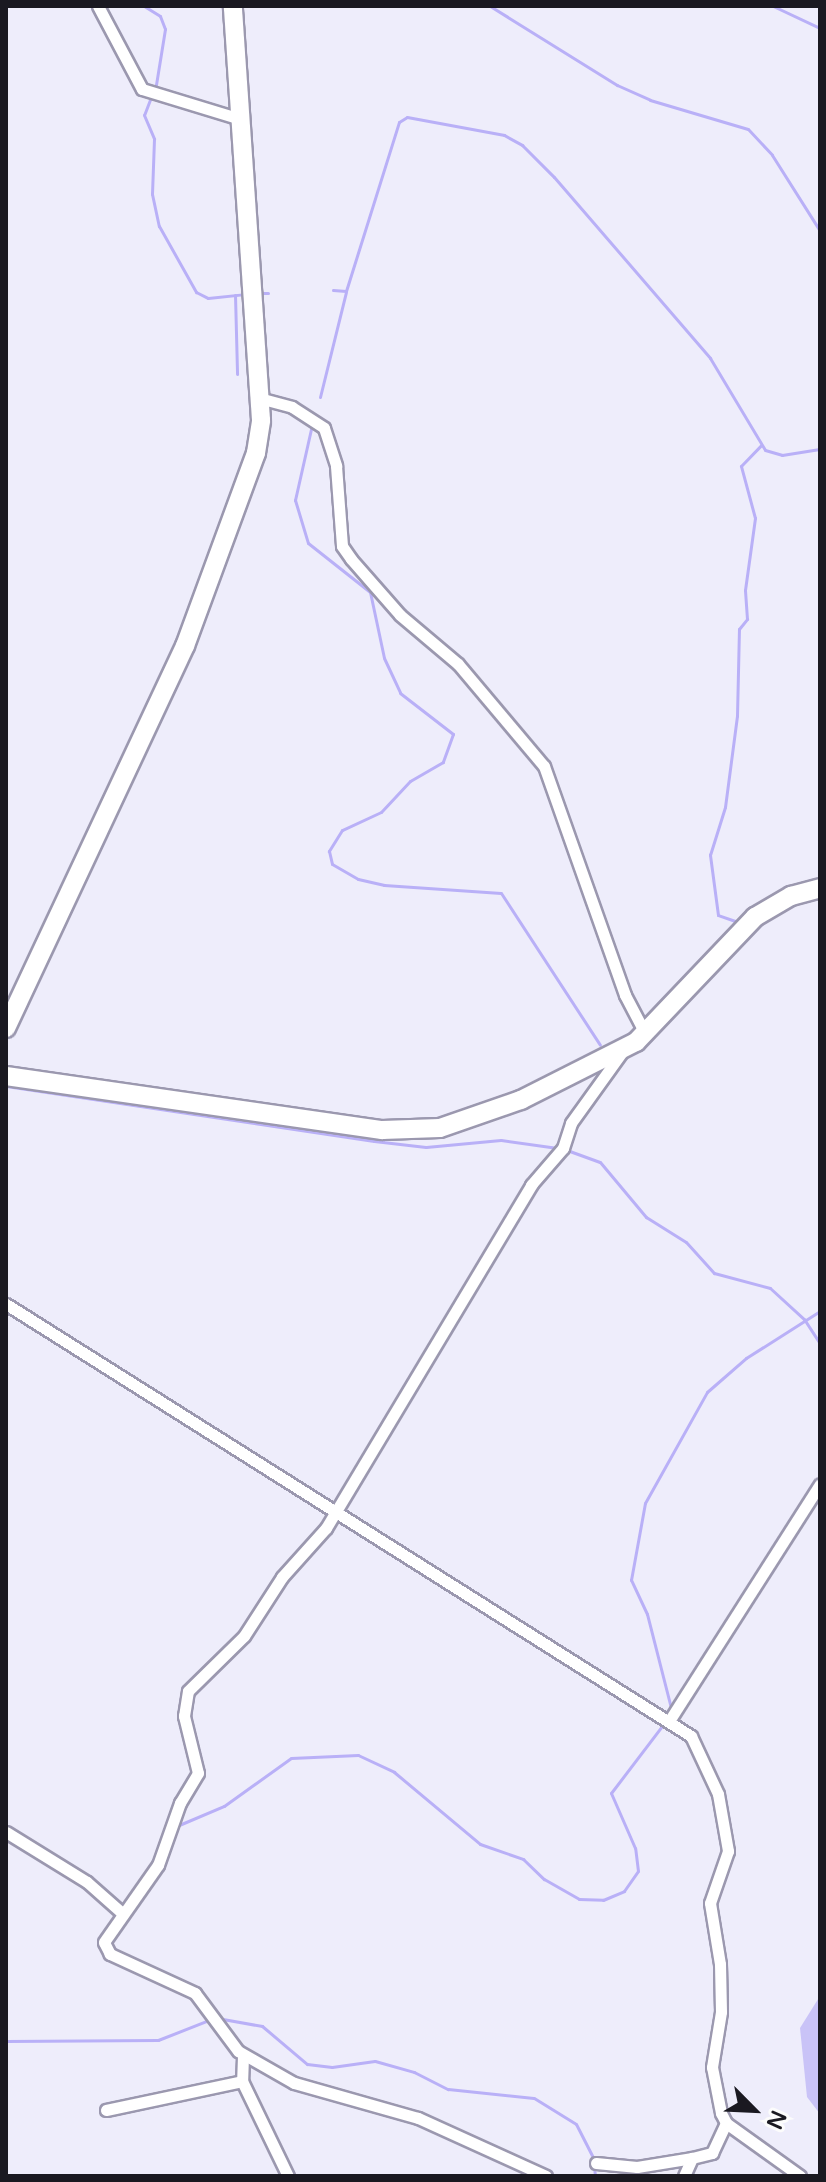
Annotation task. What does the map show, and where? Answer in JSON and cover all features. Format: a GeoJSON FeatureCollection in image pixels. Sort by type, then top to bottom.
{"type":"FeatureCollection","features":[{"type":"Feature","properties":{"kind":"main road"},"geometry":{"type":"LineString","coordinates":[[6,1028],[200,611],[256,453],[259,398],[233,6]]}},
{"type":"Feature","properties":{"kind":"main road"},"geometry":{"type":"LineString","coordinates":[[6,1076],[382,1130],[440,1128],[495,1110],[624,1049],[646,1035],[755,917],[791,896],[820,888]]}},
{"type":"Feature","properties":{"kind":"street"},"geometry":{"type":"LineString","coordinates":[[98,6],[151,94],[240,119]]}},
{"type":"Feature","properties":{"kind":"street"},"geometry":{"type":"LineString","coordinates":[[259,398],[292,407],[324,428],[336,466],[342,546],[400,615],[442,647],[544,766],[625,995],[646,1035]]}},
{"type":"Feature","properties":{"kind":"street"},"geometry":{"type":"LineString","coordinates":[[546,2176],[434,2124],[308,2089],[243,2056],[190,1990],[106,1951],[104,1942],[158,1865],[180,1803],[198,1773],[184,1716],[188,1691],[244,1636],[282,1577],[317,1542],[444,1337],[541,1169],[563,1148],[571,1123],[624,1049]]}},
{"type":"Feature","properties":{"kind":"street"},"geometry":{"type":"LineString","coordinates":[[6,1304],[671,1718],[698,1746],[723,1812],[727,1862],[710,1903],[721,1995],[712,2067],[726,2123],[712,2153],[637,2167],[596,2163]]}},
{"type":"Feature","properties":{"kind":"street"},"geometry":{"type":"LineString","coordinates":[[671,1718],[820,1484]]}},
{"type":"Feature","properties":{"kind":"street"},"geometry":{"type":"LineString","coordinates":[[6,1832],[87,1882],[122,1913]]}},
{"type":"Feature","properties":{"kind":"street"},"geometry":{"type":"LineString","coordinates":[[243,2056],[242,2081],[288,2176]]}},
{"type":"Feature","properties":{"kind":"street"},"geometry":{"type":"LineString","coordinates":[[106,2110],[242,2081]]}},
{"type":"Feature","properties":{"kind":"street"},"geometry":{"type":"LineString","coordinates":[[726,2123],[800,2176]]}},
{"type":"Feature","properties":{"kind":"street"},"geometry":{"type":"LineString","coordinates":[[684,2176],[692,2158]]}},
{"type":"Feature","properties":{"kind":"shaded area"},"geometry":{"type":"Polygon","coordinates":[[[820,1996],[820,2114],[807,2097],[800,2028],[820,1996]]]}},
{"type":"Feature","properties":{"kind":"waterway"},"geometry":{"type":"LineString","coordinates":[[144,6],[160,16],[165,29],[155,91]]}},
{"type":"Feature","properties":{"kind":"waterway"},"geometry":{"type":"LineString","coordinates":[[490,6],[617,85],[650,100],[748,129],[772,155],[820,231]]}},
{"type":"Feature","properties":{"kind":"waterway"},"geometry":{"type":"LineString","coordinates":[[773,6],[820,28]]}},
{"type":"Feature","properties":{"kind":"waterway"},"geometry":{"type":"LineString","coordinates":[[151,97],[144,115],[154,139],[152,194],[159,226],[196,292],[208,298],[245,294]]}},
{"type":"Feature","properties":{"kind":"waterway"},"geometry":{"type":"LineString","coordinates":[[333,290],[346,291],[399,122],[407,117],[504,135],[522,145],[554,177],[710,358],[765,450],[782,455],[820,449]]}},
{"type":"Feature","properties":{"kind":"waterway"},"geometry":{"type":"LineString","coordinates":[[320,397],[346,292]]}},
{"type":"Feature","properties":{"kind":"waterway"},"geometry":{"type":"LineString","coordinates":[[262,293],[268,293]]}},
{"type":"Feature","properties":{"kind":"waterway"},"geometry":{"type":"LineString","coordinates":[[235,295],[237,374]]}},
{"type":"Feature","properties":{"kind":"waterway"},"geometry":{"type":"LineString","coordinates":[[311,429],[295,500],[308,543],[370,592],[384,658],[400,693],[453,734],[443,762],[410,781],[381,812],[342,830],[329,851],[332,864],[358,879],[384,885],[501,893],[600,1045]]}},
{"type":"Feature","properties":{"kind":"waterway"},"geometry":{"type":"LineString","coordinates":[[738,922],[718,915],[710,855],[725,807],[737,716],[739,629],[747,619],[745,590],[755,518],[741,466],[761,445]]}},
{"type":"Feature","properties":{"kind":"waterway"},"geometry":{"type":"LineString","coordinates":[[6,1086],[426,1147],[501,1140],[557,1148]]}},
{"type":"Feature","properties":{"kind":"waterway"},"geometry":{"type":"LineString","coordinates":[[564,1149],[600,1162],[646,1217],[686,1242],[714,1273],[770,1288],[804,1319],[820,1344]]}},
{"type":"Feature","properties":{"kind":"waterway"},"geometry":{"type":"LineString","coordinates":[[671,1708],[647,1614],[631,1580],[645,1503],[707,1392],[746,1358],[820,1311]]}},
{"type":"Feature","properties":{"kind":"waterway"},"geometry":{"type":"LineString","coordinates":[[179,1825],[224,1806],[291,1758],[358,1755],[394,1772],[480,1844],[523,1859],[544,1879],[579,1899],[603,1900],[624,1891],[638,1871],[635,1848],[611,1793],[665,1722]]}},
{"type":"Feature","properties":{"kind":"waterway"},"geometry":{"type":"LineString","coordinates":[[217,2018],[262,2026],[307,2064],[332,2067],[375,2061],[414,2072],[448,2089],[534,2098],[576,2124],[593,2157],[595,2176]]}},
{"type":"Feature","properties":{"kind":"waterway"},"geometry":{"type":"LineString","coordinates":[[6,2041],[158,2040],[209,2020]]}}]}
